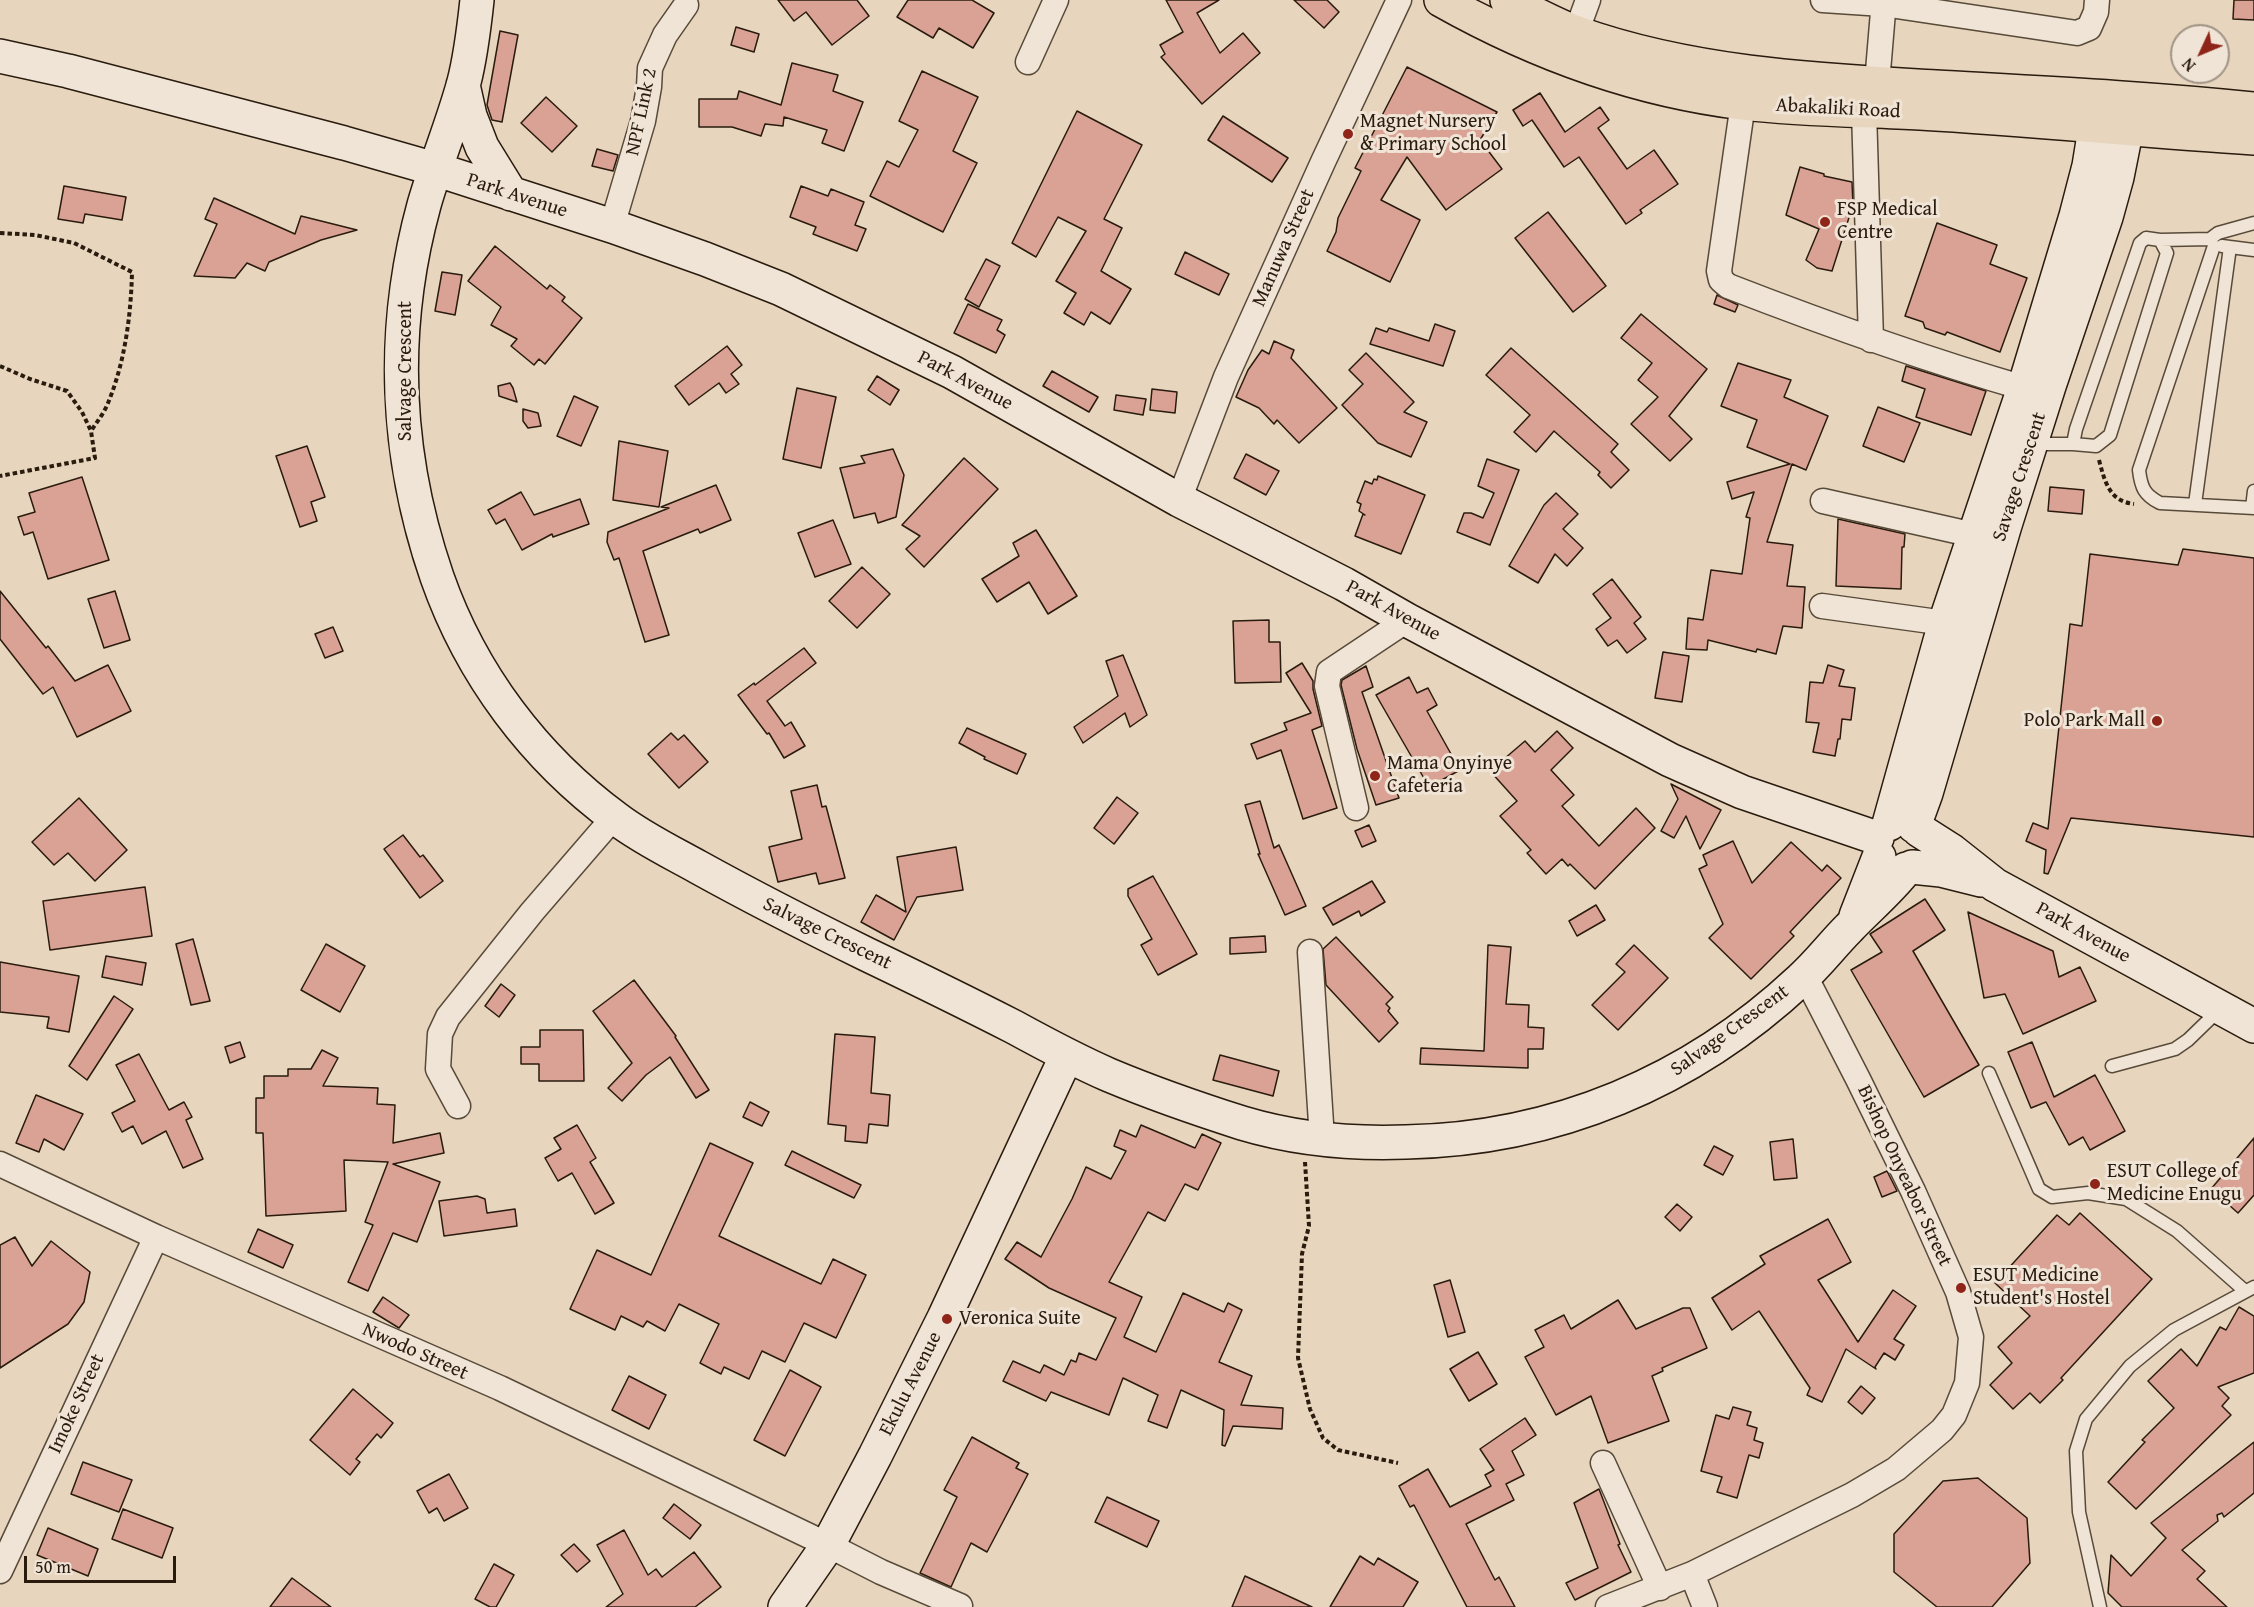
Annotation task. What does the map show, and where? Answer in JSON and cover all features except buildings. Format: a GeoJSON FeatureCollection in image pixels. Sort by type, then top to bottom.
{"type":"FeatureCollection","features":[{"type":"Feature","properties":{"kind":"main road","name":"Salvage Crescent"},"geometry":{"type":"LineString","coordinates":[[477,0],[471,51],[463,85],[435,169],[415,243],[407,285],[402,333],[402,405],[404,441],[418,516],[437,578],[459,633],[484,678],[520,728],[566,776],[614,818],[639,835],[780,912],[1108,1074],[1249,1125],[1312,1137],[1375,1143],[1440,1142],[1532,1128],[1582,1113],[1659,1081],[1697,1059],[1767,1009],[1805,976],[1853,923],[1881,898],[1899,845]]}},
{"type":"Feature","properties":{"kind":"main road","name":"Abakaliki Road"},"geometry":{"type":"LineString","coordinates":[[1441,0],[1483,24],[1567,60],[1657,88],[1747,88]]}},
{"type":"Feature","properties":{"kind":"main road","name":"Abakaliki Road"},"geometry":{"type":"LineString","coordinates":[[1507,0],[1576,33],[1664,58],[1747,88],[1818,110],[1870,97],[1920,113],[2254,109]]}},
{"type":"Feature","properties":{"kind":"main road","name":"Park Avenue"},"geometry":{"type":"LineString","coordinates":[[0,56],[68,70],[435,169],[612,226],[781,289],[952,372],[1179,500],[1344,584],[1670,760],[1742,792],[1899,845],[1960,873],[1995,885],[2254,1026]]}},
{"type":"Feature","properties":{"kind":"main road"},"geometry":{"type":"LineString","coordinates":[[463,85],[470,116],[482,147],[511,194]]}},
{"type":"Feature","properties":{"kind":"main road","name":"Abakaliki Road"},"geometry":{"type":"LineString","coordinates":[[2113,112],[2254,138]]}},
{"type":"Feature","properties":{"kind":"main road","name":"Savage Crescent"},"geometry":{"type":"LineString","coordinates":[[1932,724],[1946,623],[2025,388],[2089,166],[2113,112]]}},
{"type":"Feature","properties":{"kind":"main road","name":"Savage Crescent"},"geometry":{"type":"LineString","coordinates":[[1899,845],[1932,724],[2000,541],[2106,217],[2117,177],[2113,112]]}},
{"type":"Feature","properties":{"kind":"main road","name":"Ekulu Avenue"},"geometry":{"type":"LineString","coordinates":[[785,1607],[828,1545],[944,1318],[1067,1055]]}},
{"type":"Feature","properties":{"kind":"street"},"geometry":{"type":"LineString","coordinates":[[1028,62],[1056,0]]}},
{"type":"Feature","properties":{"kind":"street","name":"Manuwa Street"},"geometry":{"type":"LineString","coordinates":[[1179,500],[1226,377],[1399,0]]}},
{"type":"Feature","properties":{"kind":"street"},"geometry":{"type":"LineString","coordinates":[[1576,33],[1588,0]]}},
{"type":"Feature","properties":{"kind":"street"},"geometry":{"type":"LineString","coordinates":[[1823,0],[1884,2],[2077,33],[2089,28],[2096,12],[2097,0]]}},
{"type":"Feature","properties":{"kind":"street"},"geometry":{"type":"LineString","coordinates":[[1871,340],[1870,97],[1884,2]]}},
{"type":"Feature","properties":{"kind":"street","name":"NPF Link 2"},"geometry":{"type":"LineString","coordinates":[[612,226],[643,121],[653,60],[664,35],[686,5]]}},
{"type":"Feature","properties":{"kind":"street"},"geometry":{"type":"LineString","coordinates":[[1747,88],[1719,271],[1721,280],[1728,286],[1871,340],[2025,388]]}},
{"type":"Feature","properties":{"kind":"street"},"geometry":{"type":"LineString","coordinates":[[1823,501],[1974,535]]}},
{"type":"Feature","properties":{"kind":"street"},"geometry":{"type":"LineString","coordinates":[[1822,606],[1946,623]]}},
{"type":"Feature","properties":{"kind":"street"},"geometry":{"type":"LineString","coordinates":[[1356,808],[1327,686],[1329,672],[1407,620]]}},
{"type":"Feature","properties":{"kind":"street"},"geometry":{"type":"LineString","coordinates":[[458,1106],[438,1069],[440,1034],[448,1017],[531,912],[614,818]]}},
{"type":"Feature","properties":{"kind":"street"},"geometry":{"type":"LineString","coordinates":[[1310,952],[1312,1137]]}},
{"type":"Feature","properties":{"kind":"street","name":"Bishop Onyeabor Street"},"geometry":{"type":"LineString","coordinates":[[1612,1606],[1692,1574],[1852,1495],[1896,1468],[1942,1430],[1954,1415],[1967,1383],[1971,1337],[1958,1292],[1913,1191],[1805,976]]}},
{"type":"Feature","properties":{"kind":"street","name":"Nwodo Street"},"geometry":{"type":"LineString","coordinates":[[0,1164],[156,1237],[500,1389],[881,1572],[960,1606]]}},
{"type":"Feature","properties":{"kind":"street","name":"Imoke Street"},"geometry":{"type":"LineString","coordinates":[[0,1571],[156,1237]]}},
{"type":"Feature","properties":{"kind":"street"},"geometry":{"type":"LineString","coordinates":[[1603,1463],[1660,1588]]}},
{"type":"Feature","properties":{"kind":"street"},"geometry":{"type":"LineString","coordinates":[[1692,1574],[1705,1607]]}},
{"type":"Feature","properties":{"kind":"lane"},"geometry":{"type":"LineString","coordinates":[[2254,223],[2218,233],[2212,242],[2139,470],[2142,489],[2149,498],[2160,503],[2253,508],[2254,492]]}},
{"type":"Feature","properties":{"kind":"lane"},"geometry":{"type":"LineString","coordinates":[[2073,444],[2076,429],[2140,243],[2146,238],[2212,242],[2254,250]]}},
{"type":"Feature","properties":{"kind":"lane"},"geometry":{"type":"LineString","coordinates":[[2030,444],[2096,446],[2110,435],[2167,253],[2160,240]]}},
{"type":"Feature","properties":{"kind":"lane"},"geometry":{"type":"LineString","coordinates":[[2195,504],[2230,247]]}},
{"type":"Feature","properties":{"kind":"lane"},"geometry":{"type":"LineString","coordinates":[[2112,1066],[2175,1049],[2221,1009]]}},
{"type":"Feature","properties":{"kind":"lane"},"geometry":{"type":"LineString","coordinates":[[1989,1073],[2039,1189],[2052,1197],[2088,1193],[2126,1199],[2177,1231],[2250,1289],[2174,1330],[2156,1344],[2130,1366],[2086,1419],[2076,1451],[2079,1512],[2100,1607]]}},
{"type":"Feature","properties":{"kind":"path"},"geometry":{"type":"LineString","coordinates":[[0,232],[74,243],[132,272],[131,306],[122,355],[108,403],[91,431]]}},
{"type":"Feature","properties":{"kind":"path"},"geometry":{"type":"LineString","coordinates":[[0,366],[67,391],[82,412],[91,431],[95,458],[0,476]]}},
{"type":"Feature","properties":{"kind":"path"},"geometry":{"type":"LineString","coordinates":[[1312,1137],[1309,1226],[1302,1254],[1298,1358],[1310,1409],[1323,1438],[1338,1450],[1398,1463]]}},
{"type":"Feature","properties":{"kind":"place","name":"Magnet Nursery & Primary School"},"geometry":{"type":"Point","coordinates":[1348,134]}},
{"type":"Feature","properties":{"kind":"place","name":"FSP Medical Centre"},"geometry":{"type":"Point","coordinates":[1825,222]}},
{"type":"Feature","properties":{"kind":"place","name":"Polo Park Mall"},"geometry":{"type":"Point","coordinates":[2157,721]}},
{"type":"Feature","properties":{"kind":"place","name":"Mama Onyinye Cafeteria"},"geometry":{"type":"Point","coordinates":[1375,776]}},
{"type":"Feature","properties":{"kind":"place","name":"ESUT College of Medicine Enugu"},"geometry":{"type":"Point","coordinates":[2095,1184]}},
{"type":"Feature","properties":{"kind":"place","name":"ESUT Medicine Student's Hostel"},"geometry":{"type":"Point","coordinates":[1961,1288]}},
{"type":"Feature","properties":{"kind":"place","name":"Veronica Suite"},"geometry":{"type":"Point","coordinates":[947,1319]}}]}
